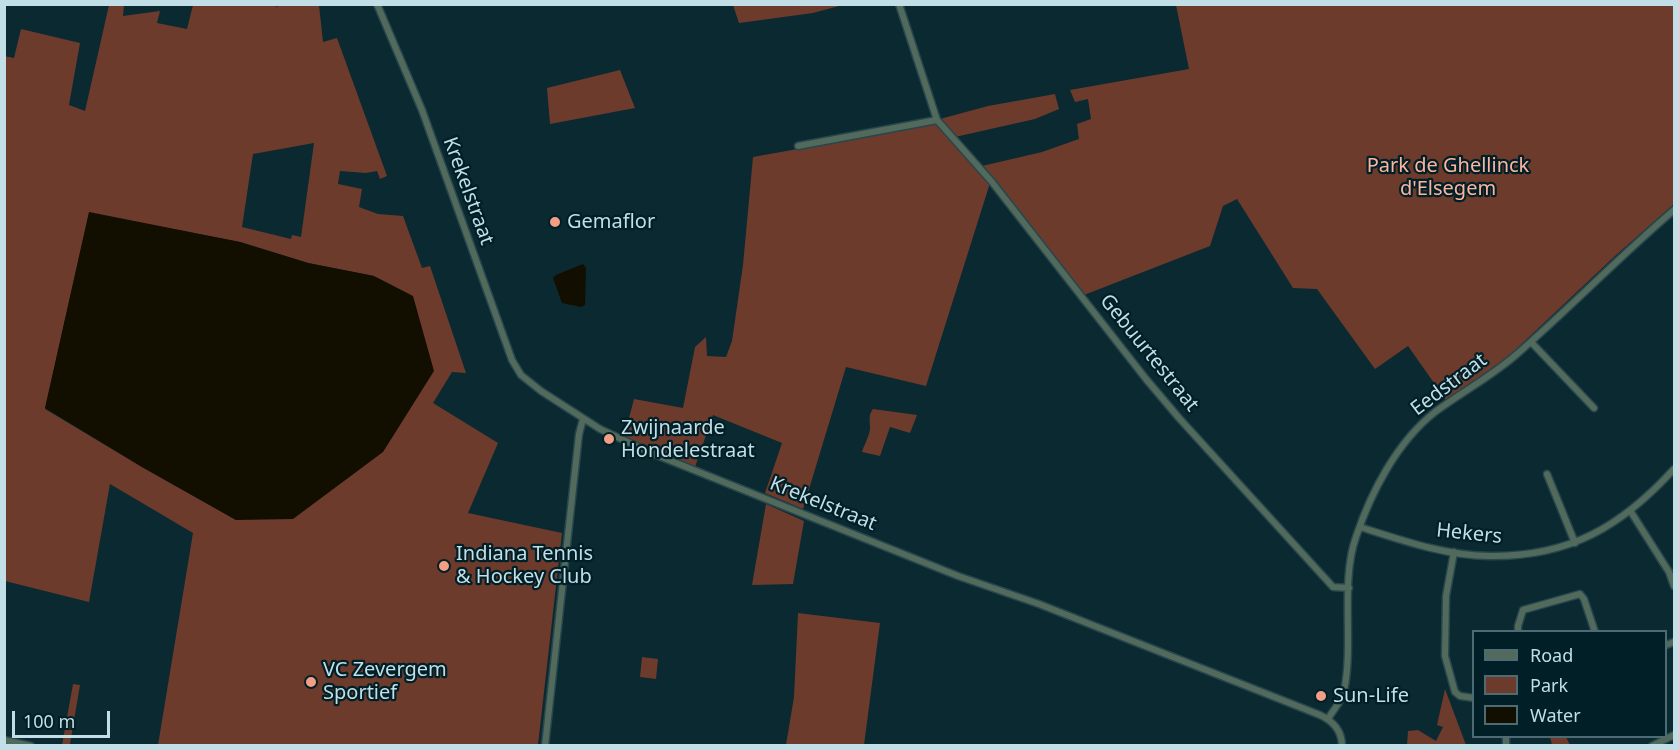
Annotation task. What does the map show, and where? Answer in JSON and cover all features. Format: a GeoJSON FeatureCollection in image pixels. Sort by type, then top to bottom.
{"type":"FeatureCollection","features":[{"type":"Feature","properties":{"kind":"street","name":"Krekelstraat"},"geometry":{"type":"LineString","coordinates":[[377,4],[419,102],[512,360],[521,375],[541,391],[583,419],[624,441],[958,576],[1072,616],[1328,719]]}},
{"type":"Feature","properties":{"kind":"street","name":"Gebuurtestraat"},"geometry":{"type":"LineString","coordinates":[[899,4],[937,120],[992,182],[1179,418],[1333,587],[1349,588]]}},
{"type":"Feature","properties":{"kind":"street"},"geometry":{"type":"LineString","coordinates":[[798,146],[937,120]]}},
{"type":"Feature","properties":{"kind":"street","name":"Eedstraat"},"geometry":{"type":"LineString","coordinates":[[1328,719],[1344,692],[1352,550],[1360,527],[1384,477],[1408,438],[1437,411],[1494,373],[1531,342],[1618,259],[1674,210]]}},
{"type":"Feature","properties":{"kind":"street"},"geometry":{"type":"LineString","coordinates":[[1531,342],[1594,408]]}},
{"type":"Feature","properties":{"kind":"street"},"geometry":{"type":"LineString","coordinates":[[545,746],[579,434],[583,419]]}},
{"type":"Feature","properties":{"kind":"street","name":"Hekers"},"geometry":{"type":"LineString","coordinates":[[1360,527],[1454,552],[1489,556],[1534,553],[1575,543],[1603,530],[1630,512],[1674,469]]}},
{"type":"Feature","properties":{"kind":"street"},"geometry":{"type":"LineString","coordinates":[[1547,474],[1575,543]]}},
{"type":"Feature","properties":{"kind":"street"},"geometry":{"type":"LineString","coordinates":[[1630,512],[1669,572],[1674,586]]}},
{"type":"Feature","properties":{"kind":"street"},"geometry":{"type":"LineString","coordinates":[[1454,552],[1446,596],[1445,656],[1455,692],[1460,696],[1472,698]]}},
{"type":"Feature","properties":{"kind":"street"},"geometry":{"type":"LineString","coordinates":[[1518,630],[1523,610],[1580,594],[1584,599],[1594,630]]}},
{"type":"Feature","properties":{"kind":"street"},"geometry":{"type":"LineString","coordinates":[[1328,719],[1340,732],[1342,746]]}},
{"type":"Feature","properties":{"kind":"street"},"geometry":{"type":"LineString","coordinates":[[1652,746],[1674,735]]}},
{"type":"Feature","properties":{"kind":"street"},"geometry":{"type":"LineString","coordinates":[[4,740],[31,746]]}},
{"type":"Feature","properties":{"kind":"green space"},"geometry":{"type":"Polygon","coordinates":[[[269,4],[278,7],[278,5],[319,5],[323,42],[337,38],[387,176],[380,179],[377,171],[366,173],[340,171],[338,184],[362,189],[359,207],[378,214],[403,216],[422,268],[430,266],[466,373],[452,372],[433,403],[498,443],[468,513],[562,533],[538,745],[158,745],[193,533],[110,484],[89,602],[5,581],[4,56],[14,58],[21,29],[80,43],[69,105],[85,111],[109,5],[124,5],[123,16],[160,11],[157,23],[187,29],[193,5],[269,4]],[[314,143],[253,154],[242,227],[291,239],[292,235],[301,237],[314,143]],[[89,213],[45,409],[236,520],[374,276],[308,263],[240,242],[89,213]]]}},
{"type":"Feature","properties":{"kind":"green space"},"geometry":{"type":"Polygon","coordinates":[[[733,4],[843,5],[813,13],[739,23],[733,4]]]}},
{"type":"Feature","properties":{"kind":"green space","name":"Park de Ghellinck d'Elsegem"},"geometry":{"type":"Polygon","coordinates":[[[1176,5],[1674,5],[1674,204],[1512,353],[1446,400],[1408,346],[1375,369],[1317,289],[1293,288],[1237,199],[1223,206],[1210,246],[1084,295],[982,166],[1042,152],[1079,139],[1077,124],[1091,119],[1088,99],[1075,102],[1070,90],[1189,69],[1176,5]]]}},
{"type":"Feature","properties":{"kind":"green space"},"geometry":{"type":"Polygon","coordinates":[[[620,70],[635,108],[550,124],[547,88],[620,70]]]}},
{"type":"Feature","properties":{"kind":"green space"},"geometry":{"type":"Polygon","coordinates":[[[1055,94],[1059,109],[1035,119],[955,137],[940,119],[988,106],[1055,94]]]}},
{"type":"Feature","properties":{"kind":"green space"},"geometry":{"type":"Polygon","coordinates":[[[937,124],[990,183],[926,386],[846,367],[803,509],[765,493],[782,443],[713,415],[695,467],[624,437],[634,399],[683,408],[695,347],[706,337],[707,356],[726,357],[732,341],[743,265],[753,157],[937,124]]]}},
{"type":"Feature","properties":{"kind":"green space"},"geometry":{"type":"Polygon","coordinates":[[[873,409],[917,415],[910,433],[890,427],[880,456],[862,452],[869,434],[870,416],[873,409]]]}},
{"type":"Feature","properties":{"kind":"green space"},"geometry":{"type":"Polygon","coordinates":[[[766,504],[804,521],[793,584],[752,585],[766,504]]]}},
{"type":"Feature","properties":{"kind":"green space"},"geometry":{"type":"Polygon","coordinates":[[[798,613],[880,623],[864,745],[786,745],[794,697],[798,613]]]}},
{"type":"Feature","properties":{"kind":"green space"},"geometry":{"type":"Polygon","coordinates":[[[642,657],[658,659],[656,679],[640,677],[642,657]]]}},
{"type":"Feature","properties":{"kind":"green space"},"geometry":{"type":"Polygon","coordinates":[[[73,684],[80,685],[70,744],[73,745],[62,745],[73,684]]]}},
{"type":"Feature","properties":{"kind":"green space"},"geometry":{"type":"Polygon","coordinates":[[[1445,689],[1466,745],[1407,745],[1408,731],[1418,730],[1436,741],[1443,727],[1437,725],[1445,689]]]}},
{"type":"Feature","properties":{"kind":"green space"},"geometry":{"type":"Polygon","coordinates":[[[1550,738],[1566,738],[1570,745],[1552,745],[1550,738]]]}},
{"type":"Feature","properties":{"kind":"water"},"geometry":{"type":"Polygon","coordinates":[[[89,212],[240,242],[308,263],[374,276],[413,296],[434,371],[383,452],[293,519],[236,520],[142,467],[45,408],[89,212]]]}},
{"type":"Feature","properties":{"kind":"water"},"geometry":{"type":"Polygon","coordinates":[[[583,264],[586,268],[585,305],[581,307],[562,303],[553,278],[583,264]]]}},
{"type":"Feature","properties":{"kind":"place","name":"Gemaflor"},"geometry":{"type":"Point","coordinates":[555,222]}},
{"type":"Feature","properties":{"kind":"place","name":"Zwijnaarde Hondelestraat"},"geometry":{"type":"Point","coordinates":[609,439]}},
{"type":"Feature","properties":{"kind":"place","name":"Indiana Tennis & Hockey Club"},"geometry":{"type":"Point","coordinates":[444,566]}},
{"type":"Feature","properties":{"kind":"place","name":"VC Zevergem Sportief"},"geometry":{"type":"Point","coordinates":[311,682]}},
{"type":"Feature","properties":{"kind":"place","name":"Sun-Life"},"geometry":{"type":"Point","coordinates":[1321,696]}}]}
